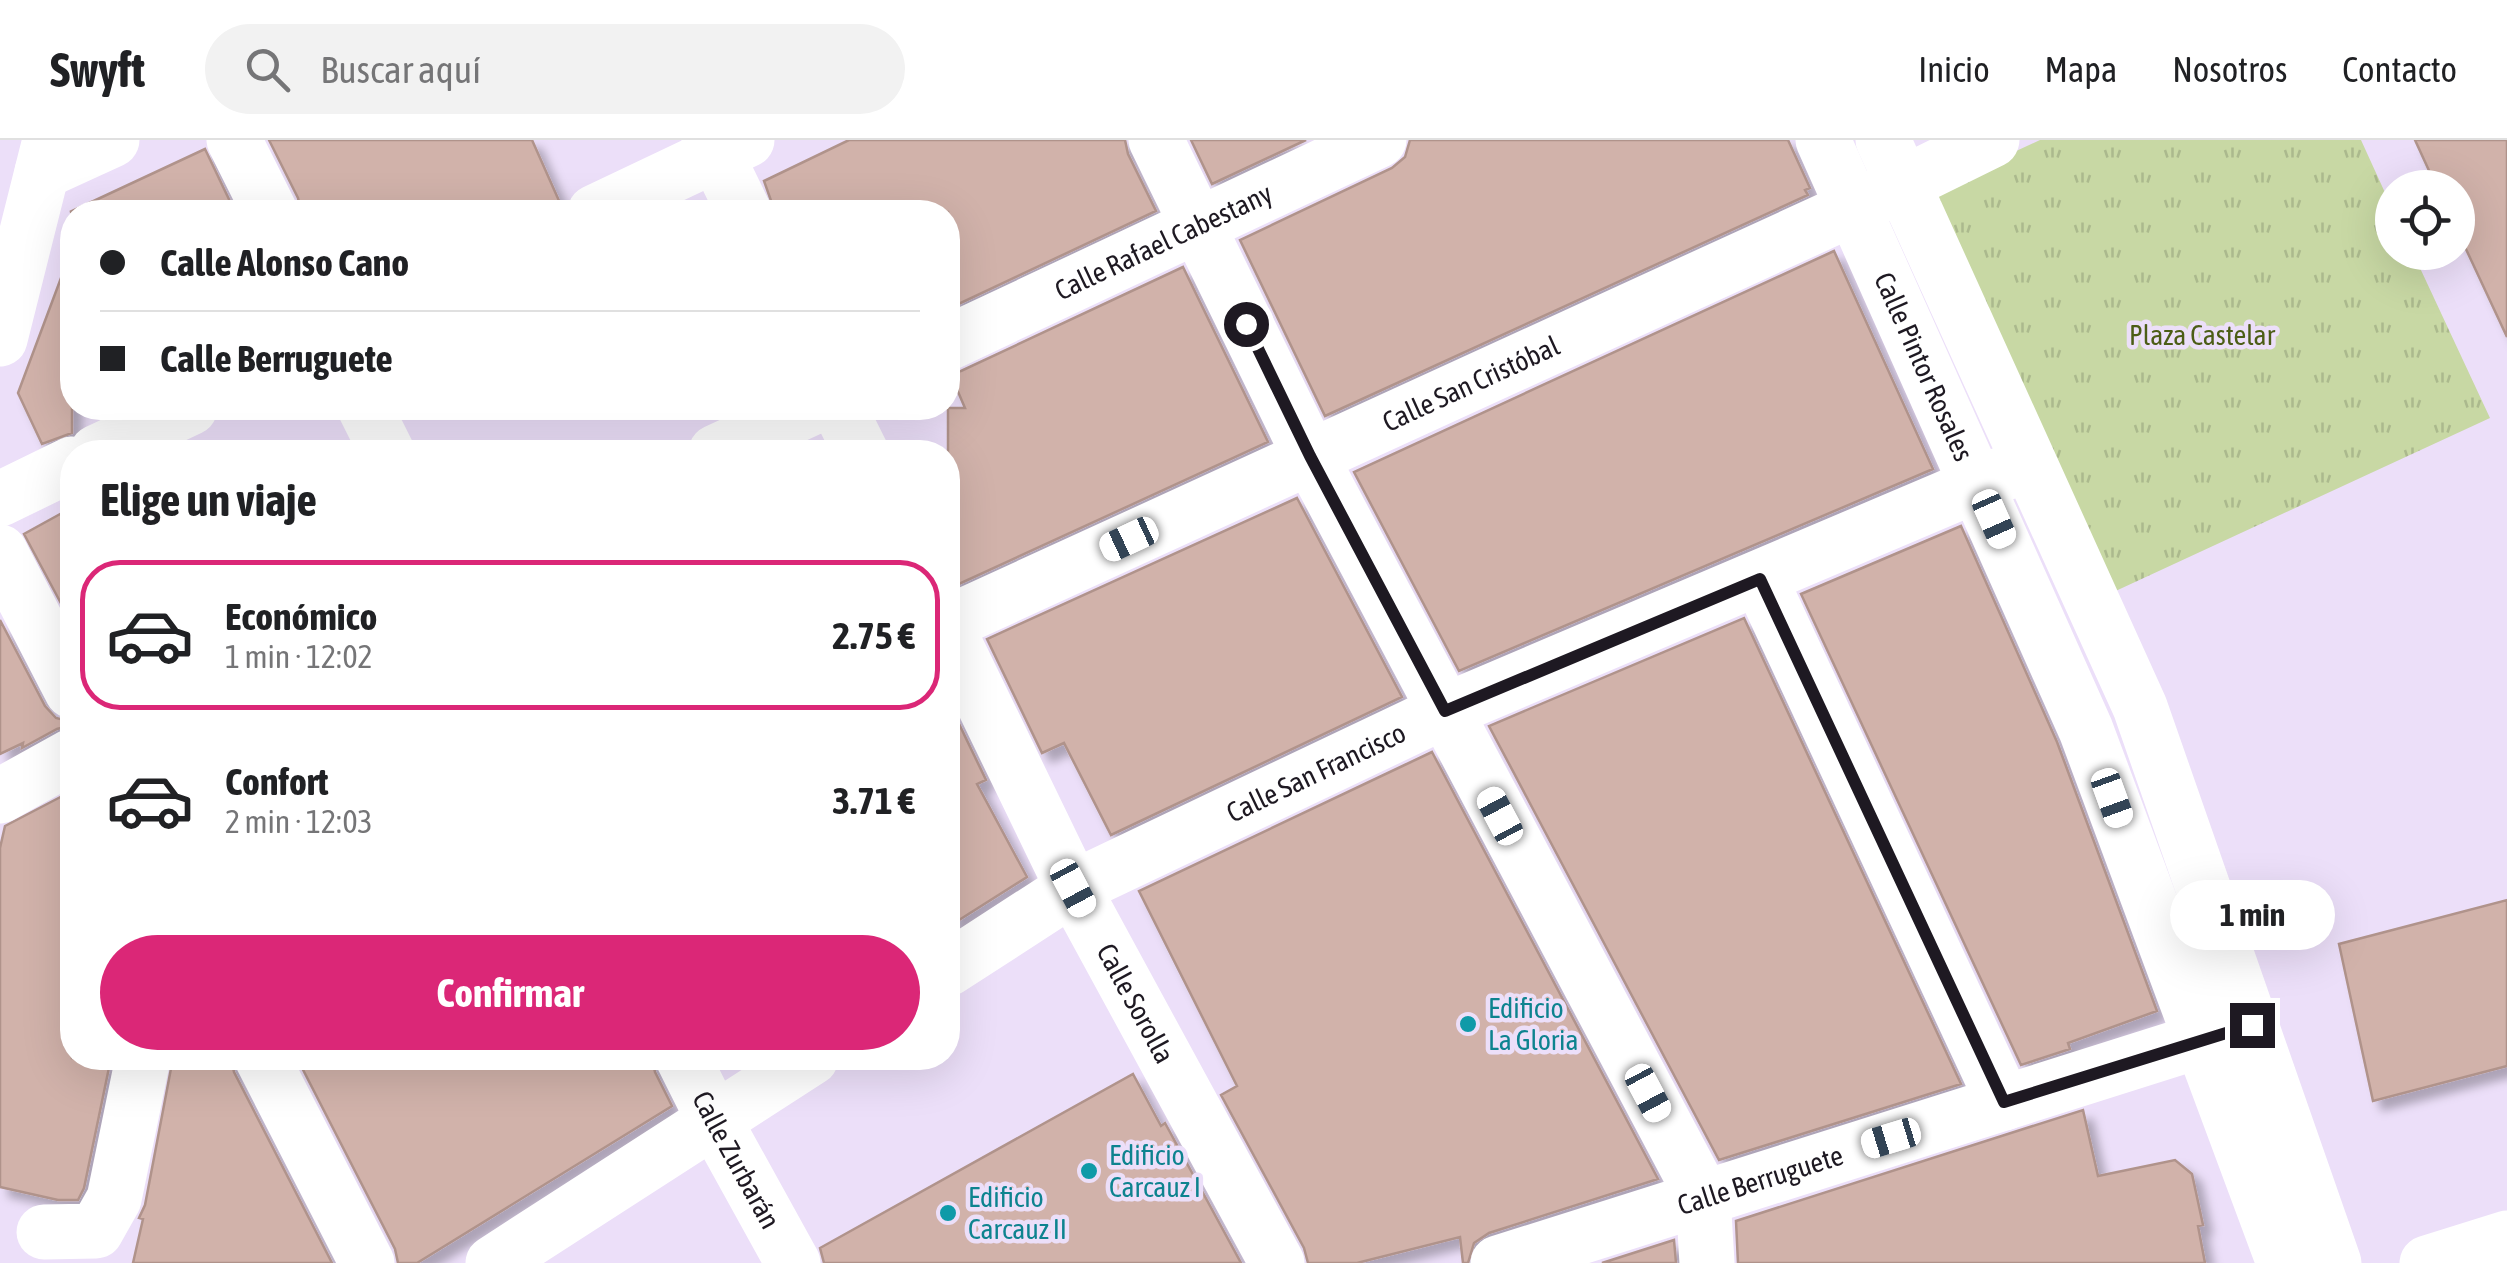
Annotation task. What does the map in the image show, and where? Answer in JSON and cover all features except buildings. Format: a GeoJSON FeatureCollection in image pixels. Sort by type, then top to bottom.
{"type":"FeatureCollection","features":[{"type":"Feature","properties":{"kind":"street"},"geometry":{"type":"LineString","coordinates":[[0,339],[10,257],[46,156],[112,140]]}},
{"type":"Feature","properties":{"kind":"street"},"geometry":{"type":"LineString","coordinates":[[234,140],[264,200]]}},
{"type":"Feature","properties":{"kind":"street"},"geometry":{"type":"LineString","coordinates":[[1156,140],[1310,456],[1704,1197],[1707,1263]]}},
{"type":"Feature","properties":{"kind":"street","name":"Calle Rafael Cabestany"},"geometry":{"type":"LineString","coordinates":[[960,338],[1379,140]]}},
{"type":"Feature","properties":{"kind":"street","name":"Calle Pintor Rosales"},"geometry":{"type":"LineString","coordinates":[[1824,140],[2086,730],[2334,1263]]}},
{"type":"Feature","properties":{"kind":"street","name":"Calle San Cristóbal"},"geometry":{"type":"LineString","coordinates":[[960,620],[1854,208],[1893,162],[1992,140]]}},
{"type":"Feature","properties":{"kind":"street"},"geometry":{"type":"LineString","coordinates":[[618,200],[724,145],[740,200]]}},
{"type":"Feature","properties":{"kind":"street","name":"Calle Pintor Rosales"},"geometry":{"type":"LineString","coordinates":[[1893,162],[2140,707],[2284,1263]]}},
{"type":"Feature","properties":{"kind":"street"},"geometry":{"type":"LineString","coordinates":[[122,440],[165,420]]}},
{"type":"Feature","properties":{"kind":"street"},"geometry":{"type":"LineString","coordinates":[[742,440],[785,420]]}},
{"type":"Feature","properties":{"kind":"street","name":"Calle San Francisco"},"geometry":{"type":"LineString","coordinates":[[960,961],[1073,888],[1445,711],[2030,462]]}},
{"type":"Feature","properties":{"kind":"street"},"geometry":{"type":"LineString","coordinates":[[0,499],[60,470]]}},
{"type":"Feature","properties":{"kind":"street"},"geometry":{"type":"LineString","coordinates":[[0,552],[60,668]]}},
{"type":"Feature","properties":{"kind":"street"},"geometry":{"type":"LineString","coordinates":[[1760,579],[2004,1102]]}},
{"type":"Feature","properties":{"kind":"street","name":"Calle Sorolla"},"geometry":{"type":"LineString","coordinates":[[960,651],[1073,888],[1277,1263]]}},
{"type":"Feature","properties":{"kind":"street"},"geometry":{"type":"LineString","coordinates":[[0,796],[60,763]]}},
{"type":"Feature","properties":{"kind":"street","name":"Calle Berruguete"},"geometry":{"type":"LineString","coordinates":[[1498,1263],[2227,1032]]}},
{"type":"Feature","properties":{"kind":"street"},"geometry":{"type":"LineString","coordinates":[[36,1239],[96,1231],[114,1199],[141,1070]]}},
{"type":"Feature","properties":{"kind":"street"},"geometry":{"type":"LineString","coordinates":[[268,1070],[366,1263]]}},
{"type":"Feature","properties":{"kind":"street","name":"Calle Zurbarán"},"geometry":{"type":"LineString","coordinates":[[689,1070],[793,1263]]}},
{"type":"Feature","properties":{"kind":"street"},"geometry":{"type":"LineString","coordinates":[[493,1263],[792,1070]]}},
{"type":"Feature","properties":{"kind":"street"},"geometry":{"type":"LineString","coordinates":[[2427,1263],[2507,1238]]}},
{"type":"Feature","properties":{"kind":"green space","name":"Plaza Castelar"},"geometry":{"type":"Polygon","coordinates":[[[2040,140],[2361,140],[2375,171],[2375,270],[2421,270],[2490,418],[2107,595],[1921,195],[2040,140]]]}},
{"type":"Feature","properties":{"kind":"place","name":"Edificio La Gloria"},"geometry":{"type":"Point","coordinates":[1468,1024]}},
{"type":"Feature","properties":{"kind":"place","name":"Edificio Carcauz I"},"geometry":{"type":"Point","coordinates":[1089,1171]}},
{"type":"Feature","properties":{"kind":"place","name":"Edificio Carcauz II"},"geometry":{"type":"Point","coordinates":[948,1213]}},
{"type":"Feature","properties":{"kind":"route"},"geometry":{"type":"LineString","coordinates":[[1246,324],[1310,456],[1445,711],[1760,579],[2004,1102],[2252,1025]]}}]}
